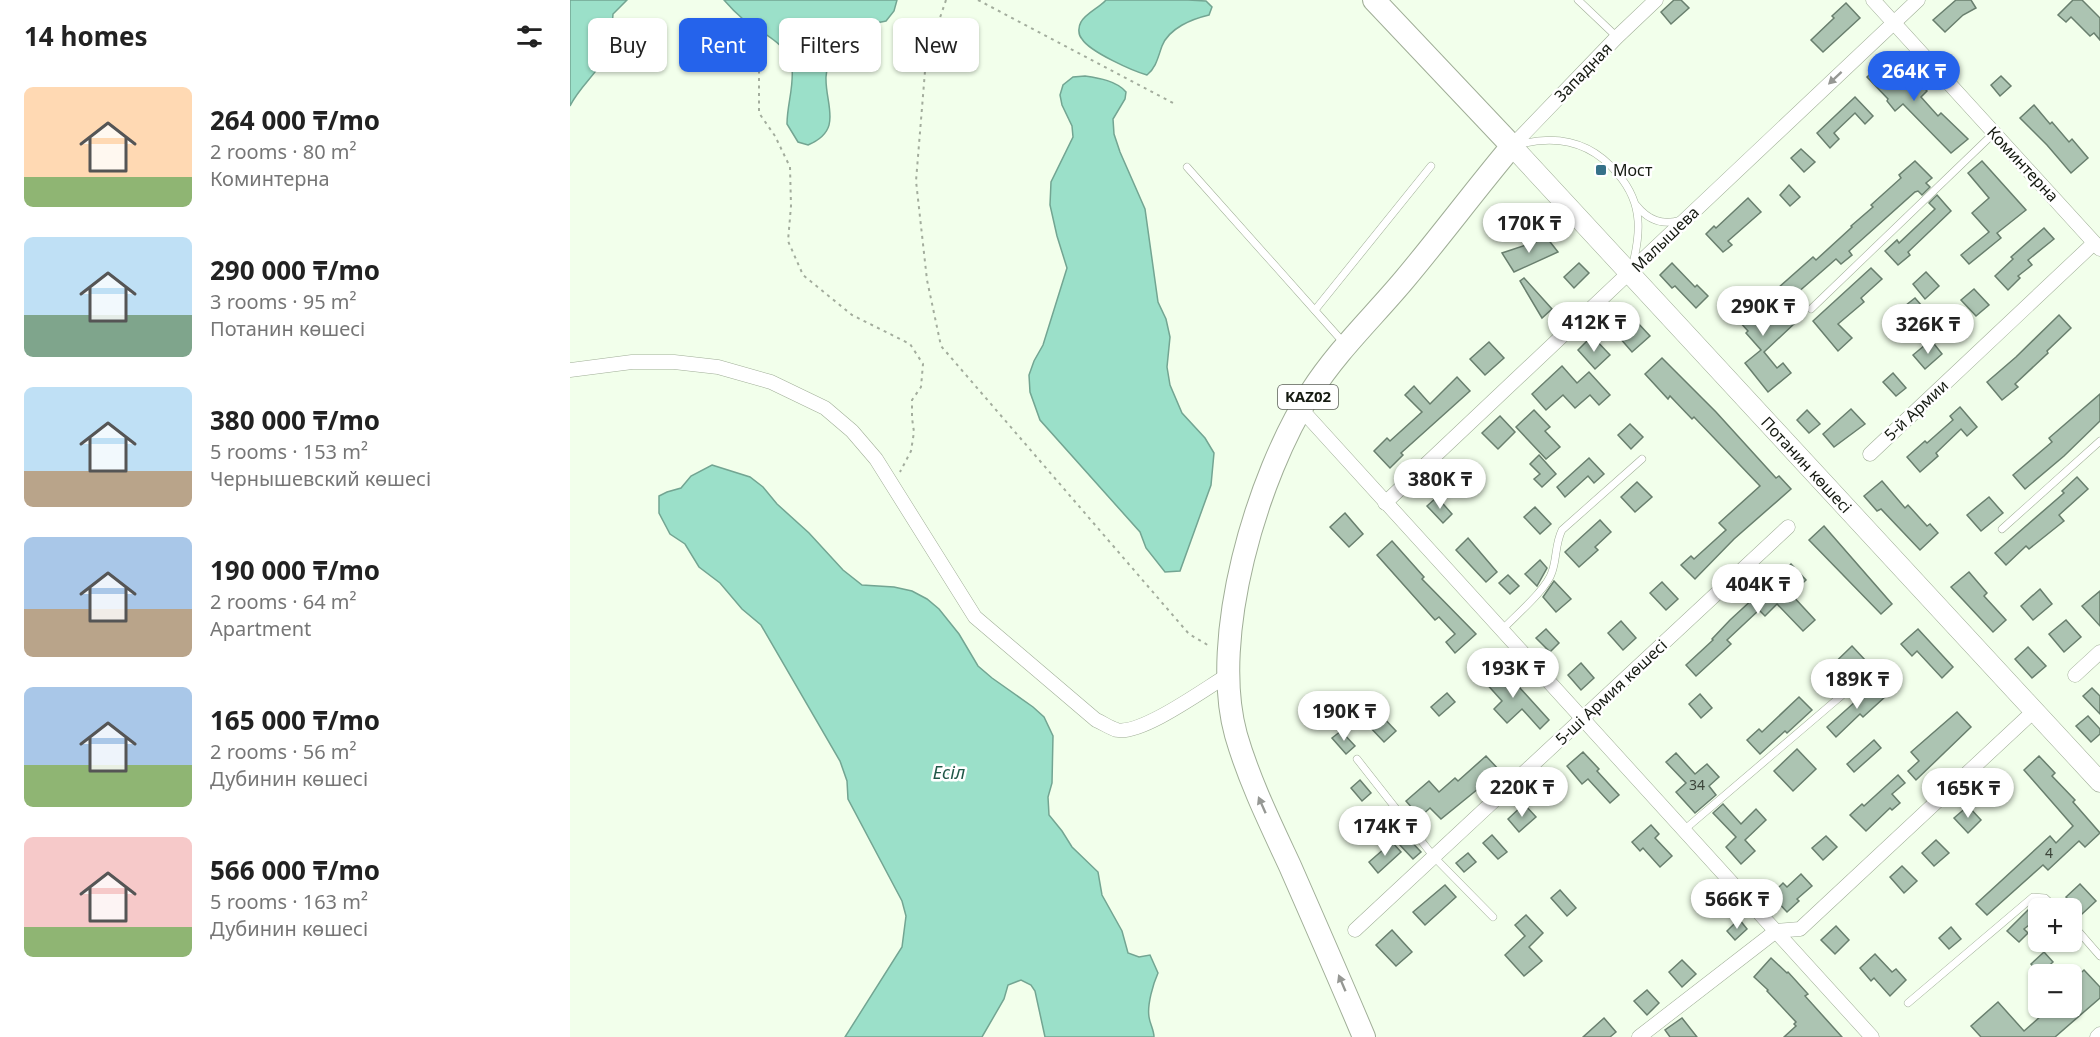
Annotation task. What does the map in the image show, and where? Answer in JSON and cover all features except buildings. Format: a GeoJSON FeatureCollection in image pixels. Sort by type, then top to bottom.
{"type":"FeatureCollection","features":[{"type":"Feature","properties":{"kind":"highway"},"geometry":{"type":"LineString","coordinates":[[1374,0],[1512,146]]}},
{"type":"Feature","properties":{"kind":"highway","name":"KAZ02"},"geometry":{"type":"LineString","coordinates":[[1364,1037],[1255,790],[1236,735],[1230,707],[1229,666],[1236,591],[1249,536],[1282,446],[1301,409],[1323,374],[1406,278],[1512,146]]}},
{"type":"Feature","properties":{"kind":"main road","name":"Потанин көшесі"},"geometry":{"type":"LineString","coordinates":[[1512,146],[2100,782]]}},
{"type":"Feature","properties":{"kind":"street","name":"Западная"},"geometry":{"type":"LineString","coordinates":[[1512,146],[1656,0]]}},
{"type":"Feature","properties":{"kind":"street","name":"Коминтерна"},"geometry":{"type":"LineString","coordinates":[[1873,0],[2097,246]]}},
{"type":"Feature","properties":{"kind":"street","name":"Малышева"},"geometry":{"type":"LineString","coordinates":[[1385,502],[1918,0]]}},
{"type":"Feature","properties":{"kind":"street","name":"5-й Армии"},"geometry":{"type":"LineString","coordinates":[[1870,454],[2097,246]]}},
{"type":"Feature","properties":{"kind":"street"},"geometry":{"type":"LineString","coordinates":[[570,370],[632,362],[674,362],[718,367],[771,382],[825,408],[852,430],[876,459],[975,617],[1096,720],[1118,730],[1132,729],[1149,723],[1229,666]]}},
{"type":"Feature","properties":{"kind":"street"},"geometry":{"type":"LineString","coordinates":[[1301,409],[1872,1037]]}},
{"type":"Feature","properties":{"kind":"street","name":"5-ші Армия көшесі"},"geometry":{"type":"LineString","coordinates":[[1355,930],[1788,527]]}},
{"type":"Feature","properties":{"kind":"street"},"geometry":{"type":"LineString","coordinates":[[2075,675],[2100,652]]}},
{"type":"Feature","properties":{"kind":"street"},"geometry":{"type":"LineString","coordinates":[[1639,1037],[1655,1032],[1776,931],[1800,929],[2035,710]]}},
{"type":"Feature","properties":{"kind":"lane"},"geometry":{"type":"LineString","coordinates":[[1578,0],[1617,37]]}},
{"type":"Feature","properties":{"kind":"lane"},"geometry":{"type":"LineString","coordinates":[[1811,309],[1994,133]]}},
{"type":"Feature","properties":{"kind":"lane"},"geometry":{"type":"LineString","coordinates":[[1512,146],[1537,140],[1568,142],[1588,148],[1611,165],[1623,180],[1635,204],[1643,214],[1660,222],[1675,222],[1691,214]]}},
{"type":"Feature","properties":{"kind":"lane"},"geometry":{"type":"LineString","coordinates":[[1315,310],[1431,166]]}},
{"type":"Feature","properties":{"kind":"lane"},"geometry":{"type":"LineString","coordinates":[[1187,167],[1347,346]]}},
{"type":"Feature","properties":{"kind":"lane"},"geometry":{"type":"LineString","coordinates":[[1629,274],[1638,237],[1635,204]]}},
{"type":"Feature","properties":{"kind":"lane"},"geometry":{"type":"LineString","coordinates":[[2002,529],[2100,441]]}},
{"type":"Feature","properties":{"kind":"lane"},"geometry":{"type":"LineString","coordinates":[[1502,630],[1549,581],[1555,565],[1562,530],[1642,459]]}},
{"type":"Feature","properties":{"kind":"lane"},"geometry":{"type":"LineString","coordinates":[[1684,830],[1861,679]]}},
{"type":"Feature","properties":{"kind":"lane"},"geometry":{"type":"LineString","coordinates":[[1357,759],[1434,857],[1493,917]]}},
{"type":"Feature","properties":{"kind":"lane"},"geometry":{"type":"LineString","coordinates":[[1908,1003],[2028,901]]}},
{"type":"Feature","properties":{"kind":"lane"},"geometry":{"type":"LineString","coordinates":[[2082,935],[2100,956]]}},
{"type":"Feature","properties":{"kind":"path"},"geometry":{"type":"LineString","coordinates":[[946,0],[926,59],[916,181],[927,280],[941,346],[1189,634],[1229,666]]}},
{"type":"Feature","properties":{"kind":"path"},"geometry":{"type":"LineString","coordinates":[[978,0],[1173,103]]}},
{"type":"Feature","properties":{"kind":"path"},"geometry":{"type":"LineString","coordinates":[[759,72],[759,113],[775,136],[790,167],[791,206],[788,241],[803,275],[852,315],[910,344],[923,364],[921,387],[912,400],[914,432],[911,452],[893,485]]}},
{"type":"Feature","properties":{"kind":"water"},"geometry":{"type":"Polygon","coordinates":[[[570,0],[627,0],[613,14],[613,18],[588,18],[588,72],[594,72],[570,106],[570,0]]]}},
{"type":"Feature","properties":{"kind":"water"},"geometry":{"type":"Polygon","coordinates":[[[724,0],[897,0],[894,11],[886,21],[881,22],[881,18],[779,18],[779,44],[767,36],[767,18],[742,18],[724,0]]]}},
{"type":"Feature","properties":{"kind":"water"},"geometry":{"type":"Polygon","coordinates":[[[1106,0],[1206,1],[1212,7],[1209,15],[1195,19],[1170,34],[1162,46],[1155,66],[1147,75],[1102,55],[1081,37],[1079,26],[1081,22],[1106,0]]]}},
{"type":"Feature","properties":{"kind":"water"},"geometry":{"type":"Polygon","coordinates":[[[792,72],[827,72],[829,124],[826,132],[819,139],[808,145],[798,142],[787,124],[792,72]]]}},
{"type":"Feature","properties":{"kind":"water"},"geometry":{"type":"Polygon","coordinates":[[[1085,76],[1113,83],[1126,92],[1125,99],[1113,119],[1114,134],[1145,209],[1158,302],[1166,319],[1170,337],[1167,367],[1170,385],[1182,413],[1205,438],[1214,453],[1211,485],[1180,571],[1165,572],[1146,548],[1140,532],[1040,420],[1030,392],[1029,375],[1043,345],[1067,268],[1050,205],[1051,182],[1073,137],[1072,126],[1060,95],[1063,85],[1073,77],[1085,76]]]}},
{"type":"Feature","properties":{"kind":"water","name":"Есіл"},"geometry":{"type":"Polygon","coordinates":[[[712,465],[750,477],[763,487],[843,570],[862,585],[894,587],[912,591],[927,599],[939,609],[959,634],[978,666],[1044,717],[1053,736],[1052,783],[1048,797],[1049,815],[1072,847],[1098,872],[1102,895],[1122,931],[1128,953],[1139,957],[1150,955],[1158,973],[1149,1007],[1154,1037],[1045,1037],[1035,991],[1031,985],[1021,980],[1008,985],[1004,999],[982,1037],[845,1037],[902,947],[906,916],[902,901],[848,799],[847,781],[840,761],[761,625],[742,609],[720,583],[699,567],[685,544],[670,534],[659,513],[659,496],[681,488],[691,476],[712,465]]]}},
{"type":"Feature","properties":{"kind":"place","name":"Мост"},"geometry":{"type":"Point","coordinates":[1601,170]}}]}
